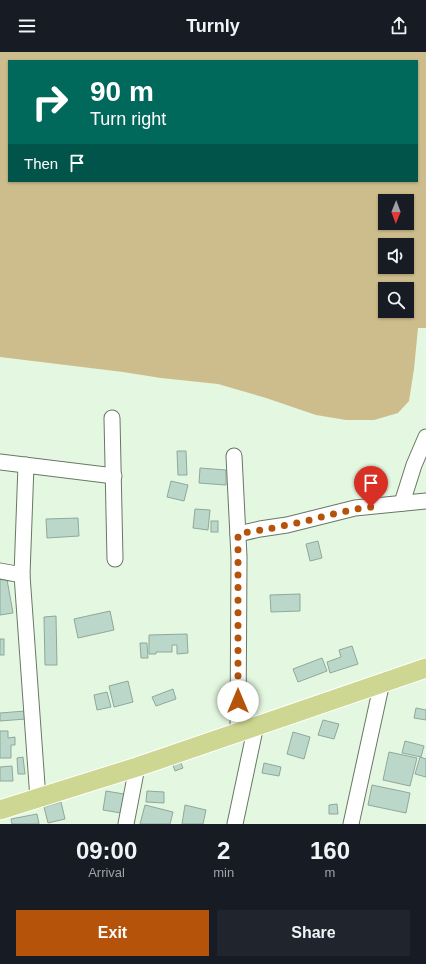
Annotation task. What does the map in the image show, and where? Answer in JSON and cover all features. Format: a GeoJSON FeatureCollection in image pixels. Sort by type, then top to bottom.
{"type":"FeatureCollection","features":[{"type":"Feature","properties":{"kind":"main road"},"geometry":{"type":"LineString","coordinates":[[0,810],[137,767],[426,668]]}},
{"type":"Feature","properties":{"kind":"street"},"geometry":{"type":"LineString","coordinates":[[112,418],[115,559]]}},
{"type":"Feature","properties":{"kind":"street"},"geometry":{"type":"LineString","coordinates":[[402,503],[414,466],[426,438]]}},
{"type":"Feature","properties":{"kind":"street"},"geometry":{"type":"LineString","coordinates":[[234,456],[238,534],[238,732]]}},
{"type":"Feature","properties":{"kind":"street"},"geometry":{"type":"LineString","coordinates":[[0,462],[114,476]]}},
{"type":"Feature","properties":{"kind":"street"},"geometry":{"type":"LineString","coordinates":[[26,465],[22,575],[38,799]]}},
{"type":"Feature","properties":{"kind":"street"},"geometry":{"type":"LineString","coordinates":[[238,534],[287,525],[355,508],[426,501]]}},
{"type":"Feature","properties":{"kind":"street"},"geometry":{"type":"LineString","coordinates":[[0,571],[22,575]]}},
{"type":"Feature","properties":{"kind":"street"},"geometry":{"type":"LineString","coordinates":[[351,824],[382,682]]}},
{"type":"Feature","properties":{"kind":"street"},"geometry":{"type":"LineString","coordinates":[[235,824],[256,725]]}},
{"type":"Feature","properties":{"kind":"street"},"geometry":{"type":"LineString","coordinates":[[126,824],[137,767]]}},
{"type":"Feature","properties":{"kind":"shaded area"},"geometry":{"type":"Polygon","coordinates":[[[0,52],[426,52],[426,328],[418,328],[409,401],[398,413],[374,420],[346,420],[316,415],[218,384],[0,357],[0,52]]]}},
{"type":"Feature","properties":{"kind":"building"},"geometry":{"type":"Polygon","coordinates":[[[177,451],[186,451],[187,475],[178,475],[177,451]]]}},
{"type":"Feature","properties":{"kind":"building"},"geometry":{"type":"Polygon","coordinates":[[[200,468],[226,470],[226,485],[199,483],[200,468]]]}},
{"type":"Feature","properties":{"kind":"building"},"geometry":{"type":"Polygon","coordinates":[[[171,481],[188,485],[184,501],[167,497],[171,481]]]}},
{"type":"Feature","properties":{"kind":"building"},"geometry":{"type":"Polygon","coordinates":[[[195,509],[210,510],[208,530],[193,528],[195,509]]]}},
{"type":"Feature","properties":{"kind":"building"},"geometry":{"type":"Polygon","coordinates":[[[78,518],[79,536],[47,538],[46,519],[78,518]]]}},
{"type":"Feature","properties":{"kind":"building"},"geometry":{"type":"Polygon","coordinates":[[[211,521],[218,521],[218,532],[211,532],[211,521]]]}},
{"type":"Feature","properties":{"kind":"building"},"geometry":{"type":"Polygon","coordinates":[[[318,541],[322,558],[310,561],[306,544],[318,541]]]}},
{"type":"Feature","properties":{"kind":"building"},"geometry":{"type":"Polygon","coordinates":[[[6,574],[13,613],[0,615],[0,575],[6,574]]]}},
{"type":"Feature","properties":{"kind":"building"},"geometry":{"type":"Polygon","coordinates":[[[300,594],[300,611],[271,612],[270,595],[300,594]]]}},
{"type":"Feature","properties":{"kind":"building"},"geometry":{"type":"Polygon","coordinates":[[[110,611],[114,630],[78,638],[74,619],[110,611]]]}},
{"type":"Feature","properties":{"kind":"building"},"geometry":{"type":"Polygon","coordinates":[[[56,616],[57,665],[45,665],[44,617],[56,616]]]}},
{"type":"Feature","properties":{"kind":"building"},"geometry":{"type":"Polygon","coordinates":[[[187,634],[188,653],[177,654],[177,645],[172,645],[172,652],[156,652],[156,654],[149,654],[149,635],[187,634]]]}},
{"type":"Feature","properties":{"kind":"building"},"geometry":{"type":"Polygon","coordinates":[[[0,639],[4,639],[4,655],[0,655],[0,639]]]}},
{"type":"Feature","properties":{"kind":"building"},"geometry":{"type":"Polygon","coordinates":[[[140,643],[147,643],[148,658],[141,658],[140,643]]]}},
{"type":"Feature","properties":{"kind":"building"},"geometry":{"type":"Polygon","coordinates":[[[352,646],[358,664],[330,673],[327,662],[341,657],[339,650],[352,646]]]}},
{"type":"Feature","properties":{"kind":"building"},"geometry":{"type":"Polygon","coordinates":[[[322,658],[327,671],[298,682],[293,669],[322,658]]]}},
{"type":"Feature","properties":{"kind":"building"},"geometry":{"type":"Polygon","coordinates":[[[128,681],[133,702],[114,707],[109,686],[128,681]]]}},
{"type":"Feature","properties":{"kind":"building"},"geometry":{"type":"Polygon","coordinates":[[[173,689],[176,699],[156,706],[152,697],[173,689]]]}},
{"type":"Feature","properties":{"kind":"building"},"geometry":{"type":"Polygon","coordinates":[[[107,692],[111,707],[97,710],[94,695],[107,692]]]}},
{"type":"Feature","properties":{"kind":"building"},"geometry":{"type":"Polygon","coordinates":[[[416,708],[426,710],[426,720],[414,718],[416,708]]]}},
{"type":"Feature","properties":{"kind":"building"},"geometry":{"type":"Polygon","coordinates":[[[25,711],[26,719],[0,721],[0,713],[25,711]]]}},
{"type":"Feature","properties":{"kind":"building"},"geometry":{"type":"Polygon","coordinates":[[[323,720],[339,724],[334,739],[318,735],[323,720]]]}},
{"type":"Feature","properties":{"kind":"building"},"geometry":{"type":"Polygon","coordinates":[[[0,731],[8,731],[8,738],[15,737],[15,745],[11,745],[11,758],[0,758],[0,731]]]}},
{"type":"Feature","properties":{"kind":"building"},"geometry":{"type":"Polygon","coordinates":[[[293,732],[310,737],[304,759],[287,754],[293,732]]]}},
{"type":"Feature","properties":{"kind":"building"},"geometry":{"type":"Polygon","coordinates":[[[405,741],[424,746],[421,757],[402,753],[405,741]]]}},
{"type":"Feature","properties":{"kind":"building"},"geometry":{"type":"Polygon","coordinates":[[[389,752],[417,758],[410,786],[383,780],[389,752]]]}},
{"type":"Feature","properties":{"kind":"building"},"geometry":{"type":"Polygon","coordinates":[[[23,757],[25,774],[18,774],[17,758],[23,757]]]}},
{"type":"Feature","properties":{"kind":"building"},"geometry":{"type":"Polygon","coordinates":[[[420,757],[426,759],[426,777],[415,774],[420,757]]]}},
{"type":"Feature","properties":{"kind":"building"},"geometry":{"type":"Polygon","coordinates":[[[179,759],[183,768],[175,771],[172,762],[179,759]]]}},
{"type":"Feature","properties":{"kind":"building"},"geometry":{"type":"Polygon","coordinates":[[[264,763],[281,767],[279,776],[262,773],[264,763]]]}},
{"type":"Feature","properties":{"kind":"building"},"geometry":{"type":"Polygon","coordinates":[[[12,766],[13,781],[0,781],[0,767],[12,766]]]}},
{"type":"Feature","properties":{"kind":"building"},"geometry":{"type":"Polygon","coordinates":[[[372,785],[410,793],[406,813],[368,805],[372,785]]]}},
{"type":"Feature","properties":{"kind":"building"},"geometry":{"type":"Polygon","coordinates":[[[106,791],[124,794],[121,813],[103,810],[106,791]]]}},
{"type":"Feature","properties":{"kind":"building"},"geometry":{"type":"Polygon","coordinates":[[[147,791],[164,792],[164,803],[146,802],[147,791]]]}},
{"type":"Feature","properties":{"kind":"building"},"geometry":{"type":"Polygon","coordinates":[[[61,802],[65,819],[48,823],[44,807],[61,802]]]}},
{"type":"Feature","properties":{"kind":"building"},"geometry":{"type":"Polygon","coordinates":[[[337,804],[338,814],[329,814],[329,805],[337,804]]]}},
{"type":"Feature","properties":{"kind":"building"},"geometry":{"type":"Polygon","coordinates":[[[145,805],[173,812],[170,824],[140,824],[145,805]]]}},
{"type":"Feature","properties":{"kind":"building"},"geometry":{"type":"Polygon","coordinates":[[[185,805],[206,810],[203,824],[182,824],[185,805]]]}},
{"type":"Feature","properties":{"kind":"building"},"geometry":{"type":"Polygon","coordinates":[[[37,814],[39,824],[12,824],[11,819],[37,814]]]}},
{"type":"Feature","properties":{"kind":"route"},"geometry":{"type":"LineString","coordinates":[[238,701],[238,534],[287,525],[355,508],[371,507]]}}]}
